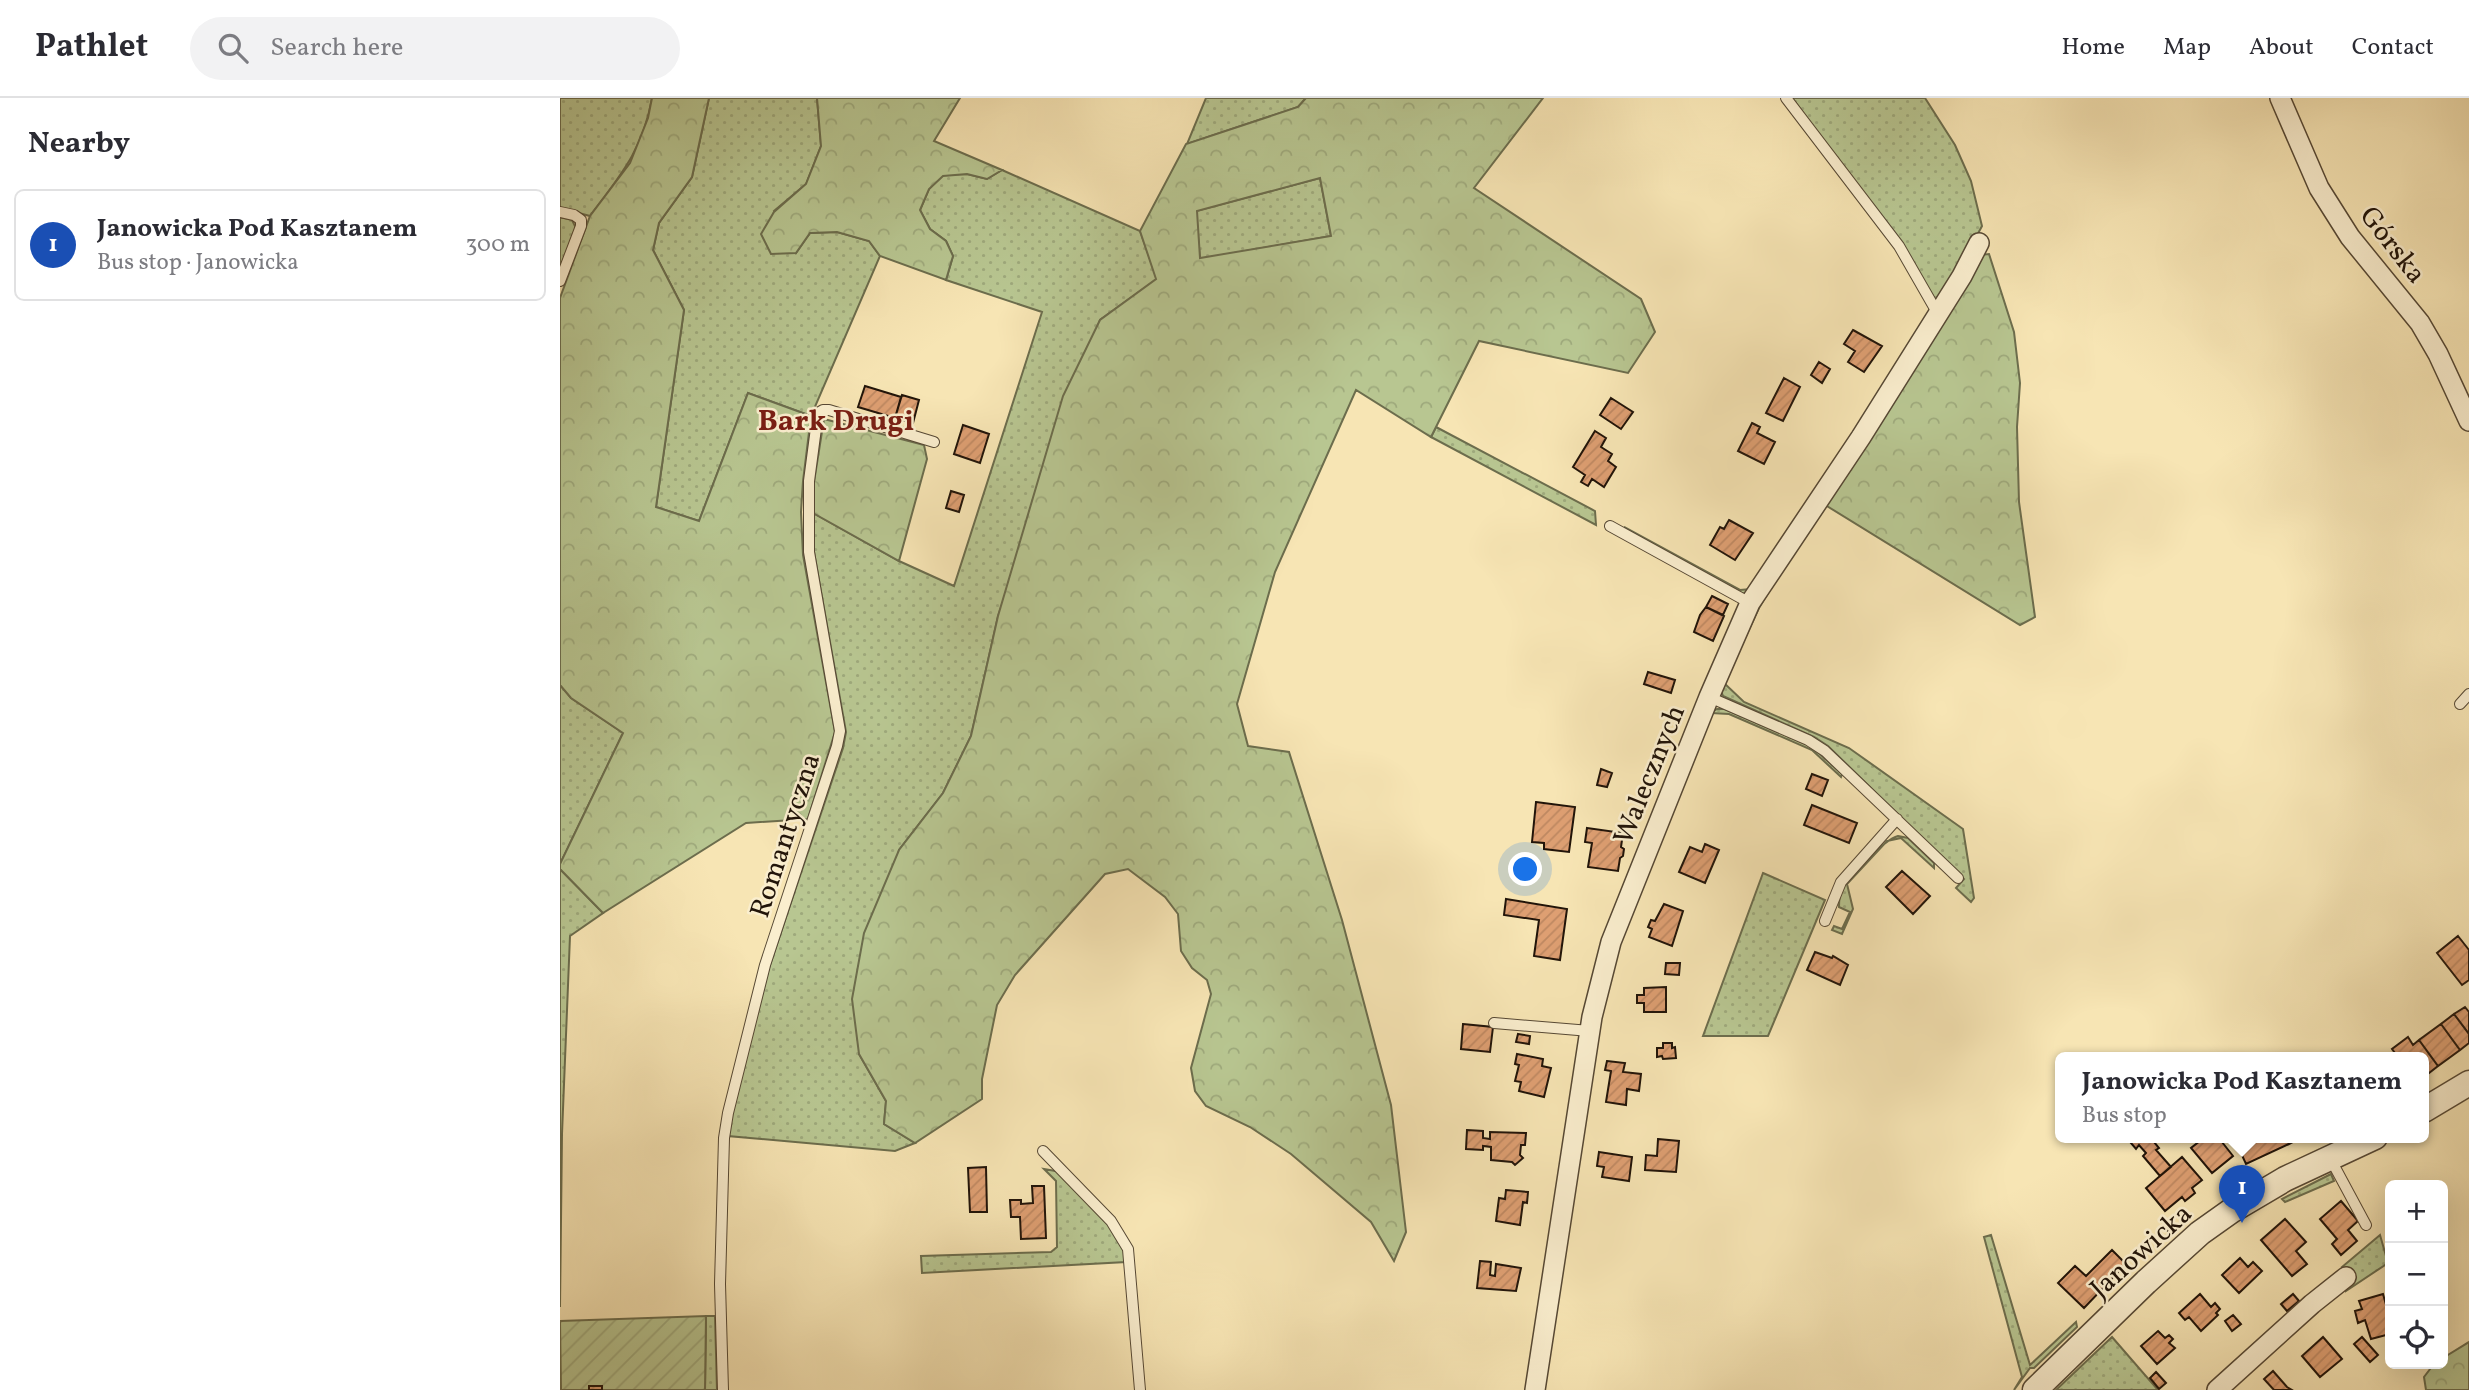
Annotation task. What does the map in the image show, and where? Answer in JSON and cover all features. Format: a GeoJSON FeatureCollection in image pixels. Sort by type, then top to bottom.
{"type":"FeatureCollection","features":[{"type":"Feature","properties":{"kind":"street","name":"Górska"},"geometry":{"type":"LineString","coordinates":[[2280,98],[2319,188],[2350,237],[2420,323],[2438,354],[2469,421]]}},
{"type":"Feature","properties":{"kind":"street","name":"Walecznych"},"geometry":{"type":"LineString","coordinates":[[1535,1390],[1590,1031],[1611,942],[1709,697],[1750,603],[1861,437],[1938,315],[1979,243]]}},
{"type":"Feature","properties":{"kind":"street"},"geometry":{"type":"LineString","coordinates":[[2429,1107],[2469,1083]]}},
{"type":"Feature","properties":{"kind":"street","name":"Janowicka"},"geometry":{"type":"LineString","coordinates":[[2035,1390],[2200,1233],[2256,1195],[2362,1143]]}},
{"type":"Feature","properties":{"kind":"street"},"geometry":{"type":"LineString","coordinates":[[2217,1390],[2346,1277]]}},
{"type":"Feature","properties":{"kind":"lane"},"geometry":{"type":"LineString","coordinates":[[1786,98],[1899,246],[1938,315]]}},
{"type":"Feature","properties":{"kind":"lane"},"geometry":{"type":"LineString","coordinates":[[560,212],[574,215],[581,220],[560,281]]}},
{"type":"Feature","properties":{"kind":"lane","name":"Romantyczna"},"geometry":{"type":"LineString","coordinates":[[723,1390],[720,1284],[727,1113],[765,965],[840,731],[808,552],[809,481],[818,414],[829,410],[934,442]]}},
{"type":"Feature","properties":{"kind":"lane"},"geometry":{"type":"LineString","coordinates":[[1610,526],[1750,603]]}},
{"type":"Feature","properties":{"kind":"lane"},"geometry":{"type":"LineString","coordinates":[[2460,704],[2469,694]]}},
{"type":"Feature","properties":{"kind":"lane"},"geometry":{"type":"LineString","coordinates":[[1709,697],[1808,740],[1825,751],[1958,878]]}},
{"type":"Feature","properties":{"kind":"lane"},"geometry":{"type":"LineString","coordinates":[[1825,921],[1841,882],[1897,820]]}},
{"type":"Feature","properties":{"kind":"lane"},"geometry":{"type":"LineString","coordinates":[[1494,1023],[1590,1031]]}},
{"type":"Feature","properties":{"kind":"lane"},"geometry":{"type":"LineString","coordinates":[[1043,1151],[1111,1221],[1128,1248],[1140,1390]]}},
{"type":"Feature","properties":{"kind":"lane"},"geometry":{"type":"LineString","coordinates":[[2330,1157],[2366,1225]]}},
{"type":"Feature","properties":{"kind":"green space"},"geometry":{"type":"Polygon","coordinates":[[[560,98],[652,98],[643,133],[629,162],[590,216],[560,208],[560,98]]]}},
{"type":"Feature","properties":{"kind":"green space"},"geometry":{"type":"Polygon","coordinates":[[[652,98],[709,98],[692,177],[659,223],[653,250],[684,310],[656,507],[699,521],[748,393],[811,416],[801,512],[803,555],[835,732],[808,819],[746,823],[603,913],[560,869],[560,864],[623,733],[571,698],[560,685],[560,298],[590,216],[630,163],[648,118],[652,98]]]}},
{"type":"Feature","properties":{"kind":"green space"},"geometry":{"type":"Polygon","coordinates":[[[709,98],[817,98],[821,146],[806,184],[774,211],[796,253],[810,233],[837,232],[869,241],[880,256],[811,416],[748,393],[699,521],[656,507],[684,310],[653,250],[659,223],[692,177],[709,98]]]}},
{"type":"Feature","properties":{"kind":"green space"},"geometry":{"type":"Polygon","coordinates":[[[817,98],[960,98],[934,141],[1002,170],[987,179],[967,174],[943,176],[929,189],[920,210],[930,229],[946,241],[953,256],[946,280],[880,256],[869,241],[837,232],[810,233],[796,253],[771,254],[761,234],[774,212],[806,184],[821,146],[817,98]]]}},
{"type":"Feature","properties":{"kind":"green space"},"geometry":{"type":"Polygon","coordinates":[[[1206,98],[1306,98],[1298,107],[1187,144],[1206,98]]]}},
{"type":"Feature","properties":{"kind":"green space"},"geometry":{"type":"Polygon","coordinates":[[[1306,98],[1543,98],[1474,188],[1641,299],[1655,332],[1628,373],[1479,341],[1431,437],[1356,390],[1275,572],[1237,704],[1248,746],[1289,752],[1342,920],[1391,1105],[1406,1232],[1394,1261],[1371,1222],[1291,1154],[1250,1127],[1206,1106],[1195,1091],[1191,1068],[1211,994],[1207,980],[1192,968],[1181,951],[1178,914],[1165,897],[1128,869],[1105,874],[1015,975],[997,1005],[982,1079],[982,1099],[915,1143],[884,1124],[886,1101],[859,1054],[852,999],[864,933],[899,850],[943,793],[971,736],[998,616],[1063,396],[1100,320],[1156,279],[1140,231],[1186,144],[1298,107],[1306,98]],[[1320,178],[1197,211],[1200,258],[1331,236],[1320,178]]]}},
{"type":"Feature","properties":{"kind":"green space"},"geometry":{"type":"Polygon","coordinates":[[[1792,98],[1925,98],[1955,145],[1971,181],[1982,226],[1939,306],[1902,245],[1792,98]]]}},
{"type":"Feature","properties":{"kind":"green space"},"geometry":{"type":"Polygon","coordinates":[[[1002,170],[1140,231],[1157,279],[1100,320],[998,616],[971,736],[943,793],[899,850],[859,1054],[886,1101],[884,1124],[915,1143],[895,1151],[728,1136],[769,968],[843,748],[846,732],[814,552],[813,513],[899,561],[954,586],[1042,312],[946,280],[953,256],[946,241],[930,229],[920,210],[929,189],[943,175],[967,174],[987,179],[1002,170]]]}},
{"type":"Feature","properties":{"kind":"green space"},"geometry":{"type":"Polygon","coordinates":[[[1320,178],[1331,236],[1200,259],[1196,211],[1320,178]]]}},
{"type":"Feature","properties":{"kind":"green space"},"geometry":{"type":"Polygon","coordinates":[[[560,217],[572,220],[576,228],[560,272],[560,217]]]}},
{"type":"Feature","properties":{"kind":"green space"},"geometry":{"type":"Polygon","coordinates":[[[1989,254],[2014,332],[2020,383],[2017,427],[2019,502],[2035,617],[2020,625],[1822,503],[1980,255],[1989,254]]]}},
{"type":"Feature","properties":{"kind":"green space"},"geometry":{"type":"Polygon","coordinates":[[[824,419],[924,445],[927,459],[899,561],[813,513],[814,482],[824,419]]]}},
{"type":"Feature","properties":{"kind":"green space"},"geometry":{"type":"Polygon","coordinates":[[[1436,427],[1595,511],[1596,525],[1431,437],[1436,427]]]}},
{"type":"Feature","properties":{"kind":"green space"},"geometry":{"type":"Polygon","coordinates":[[[1624,527],[1740,590],[1751,589],[1745,594],[1739,592],[1624,527]]]}},
{"type":"Feature","properties":{"kind":"green space"},"geometry":{"type":"Polygon","coordinates":[[[1796,547],[1759,608],[1724,683],[1744,702],[1849,748],[1963,829],[1974,898],[1971,902],[1956,888],[1964,879],[1828,746],[1814,737],[1723,696],[1720,689],[1756,606],[1796,547]]]}},
{"type":"Feature","properties":{"kind":"green space"},"geometry":{"type":"Polygon","coordinates":[[[560,685],[571,698],[623,733],[560,864],[560,685]]]}},
{"type":"Feature","properties":{"kind":"green space"},"geometry":{"type":"Polygon","coordinates":[[[1725,709],[1811,746],[1842,774],[1841,777],[1812,750],[1729,714],[1710,713],[1725,709]]]}},
{"type":"Feature","properties":{"kind":"green space"},"geometry":{"type":"Polygon","coordinates":[[[1898,836],[1908,838],[1934,863],[1934,868],[1901,838],[1890,840],[1898,836]]]}},
{"type":"Feature","properties":{"kind":"green space"},"geometry":{"type":"Polygon","coordinates":[[[1884,845],[1847,884],[1853,909],[1842,934],[1832,930],[1834,926],[1842,929],[1850,912],[1839,907],[1840,894],[1846,884],[1884,845]]]}},
{"type":"Feature","properties":{"kind":"green space"},"geometry":{"type":"Polygon","coordinates":[[[560,869],[603,913],[570,936],[562,1134],[560,1307],[560,869]]]}},
{"type":"Feature","properties":{"kind":"green space"},"geometry":{"type":"Polygon","coordinates":[[[1763,873],[1825,900],[1768,1036],[1703,1036],[1763,873]]]}},
{"type":"Feature","properties":{"kind":"green space"},"geometry":{"type":"Polygon","coordinates":[[[1044,1169],[1061,1172],[1109,1223],[1125,1252],[1126,1262],[922,1273],[921,1256],[1051,1252],[1057,1247],[1056,1181],[1044,1169]]]}},
{"type":"Feature","properties":{"kind":"green space"},"geometry":{"type":"Polygon","coordinates":[[[2331,1174],[2334,1181],[2285,1202],[2282,1199],[2331,1174]]]}},
{"type":"Feature","properties":{"kind":"green space"},"geometry":{"type":"Polygon","coordinates":[[[1991,1235],[2030,1365],[2076,1322],[2077,1327],[2034,1368],[2030,1368],[2014,1390],[2022,1377],[1984,1237],[1991,1235]]]}},
{"type":"Feature","properties":{"kind":"green space"},"geometry":{"type":"Polygon","coordinates":[[[2380,1235],[2385,1265],[2346,1291],[2345,1270],[2342,1267],[2380,1235]]]}},
{"type":"Feature","properties":{"kind":"green space"},"geometry":{"type":"Polygon","coordinates":[[[706,1316],[715,1316],[717,1390],[705,1390],[706,1316]]]}},
{"type":"Feature","properties":{"kind":"green space"},"geometry":{"type":"Polygon","coordinates":[[[706,1316],[705,1390],[561,1390],[560,1321],[706,1316]]]}},
{"type":"Feature","properties":{"kind":"green space"},"geometry":{"type":"Polygon","coordinates":[[[2112,1337],[2158,1390],[2056,1390],[2112,1337]]]}},
{"type":"Feature","properties":{"kind":"green space"},"geometry":{"type":"Polygon","coordinates":[[[2469,1342],[2469,1390],[2426,1390],[2424,1377],[2430,1369],[2448,1369],[2448,1355],[2469,1342]]]}},
{"type":"Feature","properties":{"kind":"building"},"geometry":{"type":"Polygon","coordinates":[[[1853,330],[1882,346],[1864,372],[1848,362],[1855,351],[1844,344],[1853,330]]]}},
{"type":"Feature","properties":{"kind":"building"},"geometry":{"type":"Polygon","coordinates":[[[1819,362],[1830,369],[1822,383],[1811,375],[1819,362]]]}},
{"type":"Feature","properties":{"kind":"building"},"geometry":{"type":"Polygon","coordinates":[[[1784,378],[1800,387],[1783,421],[1766,413],[1784,378]]]}},
{"type":"Feature","properties":{"kind":"building"},"geometry":{"type":"Polygon","coordinates":[[[865,386],[901,397],[895,418],[858,407],[865,386]]]}},
{"type":"Feature","properties":{"kind":"building"},"geometry":{"type":"Polygon","coordinates":[[[902,395],[919,400],[913,423],[895,418],[902,395]]]}},
{"type":"Feature","properties":{"kind":"building"},"geometry":{"type":"Polygon","coordinates":[[[1611,398],[1633,412],[1621,429],[1600,415],[1611,398]]]}},
{"type":"Feature","properties":{"kind":"building"},"geometry":{"type":"Polygon","coordinates":[[[1752,423],[1760,427],[1757,433],[1775,442],[1764,464],[1738,451],[1752,423]]]}},
{"type":"Feature","properties":{"kind":"building"},"geometry":{"type":"Polygon","coordinates":[[[963,425],[989,434],[980,463],[954,454],[963,425]]]}},
{"type":"Feature","properties":{"kind":"building"},"geometry":{"type":"Polygon","coordinates":[[[1595,431],[1606,438],[1601,447],[1612,454],[1608,461],[1616,467],[1604,487],[1592,479],[1588,486],[1581,482],[1585,475],[1573,467],[1595,431]]]}},
{"type":"Feature","properties":{"kind":"building"},"geometry":{"type":"Polygon","coordinates":[[[951,491],[964,495],[959,512],[946,508],[951,491]]]}},
{"type":"Feature","properties":{"kind":"building"},"geometry":{"type":"Polygon","coordinates":[[[1729,520],[1753,533],[1735,560],[1710,545],[1720,527],[1724,529],[1729,520]]]}},
{"type":"Feature","properties":{"kind":"building"},"geometry":{"type":"Polygon","coordinates":[[[1712,596],[1728,604],[1723,615],[1706,607],[1712,596]]]}},
{"type":"Feature","properties":{"kind":"building"},"geometry":{"type":"Polygon","coordinates":[[[1706,607],[1724,616],[1713,641],[1694,632],[1706,607]]]}},
{"type":"Feature","properties":{"kind":"building"},"geometry":{"type":"Polygon","coordinates":[[[1648,672],[1675,680],[1671,693],[1644,684],[1648,672]]]}},
{"type":"Feature","properties":{"kind":"building"},"geometry":{"type":"Polygon","coordinates":[[[1601,769],[1612,773],[1607,787],[1597,785],[1601,769]]]}},
{"type":"Feature","properties":{"kind":"building"},"geometry":{"type":"Polygon","coordinates":[[[1812,774],[1828,780],[1822,796],[1806,789],[1812,774]]]}},
{"type":"Feature","properties":{"kind":"building"},"geometry":{"type":"Polygon","coordinates":[[[1536,802],[1575,807],[1569,852],[1544,849],[1544,843],[1532,842],[1536,802]]]}},
{"type":"Feature","properties":{"kind":"building"},"geometry":{"type":"Polygon","coordinates":[[[1812,805],[1857,823],[1849,843],[1804,825],[1812,805]]]}},
{"type":"Feature","properties":{"kind":"building"},"geometry":{"type":"Polygon","coordinates":[[[1587,828],[1623,833],[1621,847],[1624,849],[1618,871],[1588,867],[1592,843],[1585,842],[1587,828]]]}},
{"type":"Feature","properties":{"kind":"building"},"geometry":{"type":"Polygon","coordinates":[[[1705,844],[1719,850],[1705,883],[1679,872],[1690,847],[1702,852],[1705,844]]]}},
{"type":"Feature","properties":{"kind":"building"},"geometry":{"type":"Polygon","coordinates":[[[1902,871],[1930,896],[1913,914],[1886,887],[1902,871]]]}},
{"type":"Feature","properties":{"kind":"building"},"geometry":{"type":"Polygon","coordinates":[[[1506,899],[1567,909],[1560,960],[1534,956],[1539,920],[1504,915],[1506,899]]]}},
{"type":"Feature","properties":{"kind":"building"},"geometry":{"type":"Polygon","coordinates":[[[1664,904],[1683,911],[1672,946],[1649,937],[1652,929],[1648,927],[1651,920],[1655,921],[1664,904]]]}},
{"type":"Feature","properties":{"kind":"building"},"geometry":{"type":"Polygon","coordinates":[[[2458,936],[2469,950],[2469,980],[2462,985],[2437,953],[2458,936]]]}},
{"type":"Feature","properties":{"kind":"building"},"geometry":{"type":"Polygon","coordinates":[[[1815,952],[1832,958],[1833,956],[1848,965],[1840,985],[1807,970],[1815,952]]]}},
{"type":"Feature","properties":{"kind":"building"},"geometry":{"type":"Polygon","coordinates":[[[1666,963],[1680,963],[1679,975],[1665,974],[1666,963]]]}},
{"type":"Feature","properties":{"kind":"building"},"geometry":{"type":"Polygon","coordinates":[[[1666,987],[1666,1012],[1644,1012],[1644,1003],[1637,1003],[1637,995],[1644,995],[1644,988],[1666,987]]]}},
{"type":"Feature","properties":{"kind":"building"},"geometry":{"type":"Polygon","coordinates":[[[2465,1007],[2469,1012],[2469,1034],[2454,1014],[2465,1007]]]}},
{"type":"Feature","properties":{"kind":"building"},"geometry":{"type":"Polygon","coordinates":[[[2454,1014],[2469,1034],[2469,1043],[2460,1050],[2441,1024],[2454,1014]]]}},
{"type":"Feature","properties":{"kind":"building"},"geometry":{"type":"Polygon","coordinates":[[[1463,1024],[1493,1027],[1490,1052],[1461,1049],[1463,1024]]]}},
{"type":"Feature","properties":{"kind":"building"},"geometry":{"type":"Polygon","coordinates":[[[2441,1024],[2460,1050],[2438,1066],[2419,1040],[2441,1024]]]}},
{"type":"Feature","properties":{"kind":"building"},"geometry":{"type":"Polygon","coordinates":[[[1518,1034],[1530,1036],[1529,1044],[1516,1042],[1518,1034]]]}},
{"type":"Feature","properties":{"kind":"building"},"geometry":{"type":"Polygon","coordinates":[[[2408,1037],[2413,1045],[2419,1040],[2428,1052],[2394,1052],[2392,1049],[2408,1037]]]}},
{"type":"Feature","properties":{"kind":"building"},"geometry":{"type":"Polygon","coordinates":[[[1663,1043],[1672,1043],[1676,1058],[1657,1057],[1657,1048],[1663,1048],[1663,1043]]]}},
{"type":"Feature","properties":{"kind":"building"},"geometry":{"type":"Polygon","coordinates":[[[1517,1054],[1543,1059],[1542,1066],[1551,1068],[1544,1097],[1519,1091],[1521,1082],[1515,1081],[1519,1065],[1515,1064],[1517,1054]]]}},
{"type":"Feature","properties":{"kind":"building"},"geometry":{"type":"Polygon","coordinates":[[[2429,1054],[2438,1066],[2429,1073],[2429,1054]]]}},
{"type":"Feature","properties":{"kind":"building"},"geometry":{"type":"Polygon","coordinates":[[[1607,1061],[1625,1063],[1623,1072],[1641,1074],[1639,1091],[1627,1089],[1626,1105],[1606,1102],[1611,1071],[1605,1070],[1607,1061]]]}},
{"type":"Feature","properties":{"kind":"building"},"geometry":{"type":"Polygon","coordinates":[[[1467,1130],[1483,1131],[1483,1138],[1490,1139],[1490,1132],[1526,1133],[1525,1145],[1521,1145],[1520,1155],[1523,1158],[1515,1165],[1512,1162],[1491,1160],[1491,1147],[1483,1146],[1483,1150],[1466,1149],[1467,1130]]]}},
{"type":"Feature","properties":{"kind":"building"},"geometry":{"type":"Polygon","coordinates":[[[1658,1139],[1679,1141],[1676,1172],[1645,1170],[1646,1155],[1657,1156],[1658,1139]]]}},
{"type":"Feature","properties":{"kind":"building"},"geometry":{"type":"Polygon","coordinates":[[[2131,1143],[2155,1143],[2159,1148],[2156,1150],[2171,1167],[2160,1176],[2143,1156],[2146,1153],[2139,1145],[2136,1149],[2131,1143]]]}},
{"type":"Feature","properties":{"kind":"building"},"geometry":{"type":"Polygon","coordinates":[[[2197,1143],[2223,1143],[2233,1156],[2212,1173],[2191,1148],[2197,1143]]]}},
{"type":"Feature","properties":{"kind":"building"},"geometry":{"type":"Polygon","coordinates":[[[2236,1143],[2289,1143],[2289,1144],[2246,1164],[2236,1143]]]}},
{"type":"Feature","properties":{"kind":"building"},"geometry":{"type":"Polygon","coordinates":[[[1599,1152],[1632,1157],[1629,1181],[1602,1177],[1604,1167],[1597,1166],[1599,1152]]]}},
{"type":"Feature","properties":{"kind":"building"},"geometry":{"type":"Polygon","coordinates":[[[2182,1157],[2202,1180],[2192,1188],[2195,1193],[2185,1201],[2182,1197],[2165,1211],[2146,1188],[2182,1157]]]}},
{"type":"Feature","properties":{"kind":"building"},"geometry":{"type":"Polygon","coordinates":[[[986,1167],[987,1212],[970,1212],[968,1168],[986,1167]]]}},
{"type":"Feature","properties":{"kind":"building"},"geometry":{"type":"Polygon","coordinates":[[[1032,1186],[1044,1186],[1046,1238],[1021,1239],[1020,1217],[1011,1217],[1010,1200],[1021,1200],[1021,1204],[1033,1203],[1032,1186]]]}},
{"type":"Feature","properties":{"kind":"building"},"geometry":{"type":"Polygon","coordinates":[[[1506,1190],[1528,1192],[1527,1203],[1523,1202],[1520,1225],[1496,1221],[1499,1198],[1505,1199],[1506,1190]]]}},
{"type":"Feature","properties":{"kind":"building"},"geometry":{"type":"Polygon","coordinates":[[[2341,1201],[2358,1221],[2348,1230],[2357,1241],[2341,1255],[2332,1244],[2337,1239],[2320,1219],[2341,1201]]]}},
{"type":"Feature","properties":{"kind":"building"},"geometry":{"type":"Polygon","coordinates":[[[2285,1219],[2306,1242],[2296,1251],[2307,1264],[2292,1276],[2261,1240],[2285,1219]]]}},
{"type":"Feature","properties":{"kind":"building"},"geometry":{"type":"Polygon","coordinates":[[[2171,1220],[2176,1226],[2169,1233],[2164,1226],[2171,1220]]]}},
{"type":"Feature","properties":{"kind":"building"},"geometry":{"type":"Polygon","coordinates":[[[2112,1250],[2126,1264],[2084,1308],[2058,1283],[2075,1266],[2086,1276],[2112,1250]]]}},
{"type":"Feature","properties":{"kind":"building"},"geometry":{"type":"Polygon","coordinates":[[[2240,1258],[2248,1267],[2253,1262],[2262,1271],[2239,1293],[2222,1275],[2240,1258]]]}},
{"type":"Feature","properties":{"kind":"building"},"geometry":{"type":"Polygon","coordinates":[[[1480,1261],[1491,1262],[1490,1275],[1495,1276],[1496,1264],[1521,1268],[1516,1291],[1477,1288],[1480,1261]]]}},
{"type":"Feature","properties":{"kind":"building"},"geometry":{"type":"Polygon","coordinates":[[[2200,1294],[2211,1307],[2215,1303],[2220,1309],[2216,1313],[2218,1315],[2201,1331],[2189,1317],[2185,1320],[2179,1313],[2200,1294]]]}},
{"type":"Feature","properties":{"kind":"building"},"geometry":{"type":"Polygon","coordinates":[[[2293,1294],[2299,1301],[2287,1311],[2281,1304],[2293,1294]]]}},
{"type":"Feature","properties":{"kind":"building"},"geometry":{"type":"Polygon","coordinates":[[[2383,1294],[2385,1335],[2371,1339],[2365,1320],[2358,1323],[2355,1311],[2362,1309],[2359,1301],[2383,1294]]]}},
{"type":"Feature","properties":{"kind":"building"},"geometry":{"type":"Polygon","coordinates":[[[2233,1315],[2241,1324],[2232,1331],[2225,1321],[2233,1315]]]}},
{"type":"Feature","properties":{"kind":"building"},"geometry":{"type":"Polygon","coordinates":[[[2158,1331],[2165,1338],[2169,1335],[2173,1339],[2169,1343],[2175,1348],[2157,1364],[2141,1346],[2158,1331]]]}},
{"type":"Feature","properties":{"kind":"building"},"geometry":{"type":"Polygon","coordinates":[[[2323,1337],[2342,1359],[2320,1377],[2302,1356],[2323,1337]]]}},
{"type":"Feature","properties":{"kind":"building"},"geometry":{"type":"Polygon","coordinates":[[[2362,1337],[2378,1355],[2370,1362],[2354,1344],[2362,1337]]]}},
{"type":"Feature","properties":{"kind":"building"},"geometry":{"type":"Polygon","coordinates":[[[2273,1371],[2292,1390],[2274,1390],[2264,1379],[2273,1371]]]}},
{"type":"Feature","properties":{"kind":"building"},"geometry":{"type":"Polygon","coordinates":[[[2156,1372],[2166,1383],[2159,1389],[2150,1378],[2156,1372]]]}},
{"type":"Feature","properties":{"kind":"building"},"geometry":{"type":"Polygon","coordinates":[[[589,1386],[602,1386],[602,1390],[589,1390],[589,1386]]]}},
{"type":"Feature","properties":{"kind":"place","name":"Janowicka Pod Kasztanem"},"geometry":{"type":"Point","coordinates":[2242,1223]}},
{"type":"Feature","properties":{"kind":"district","name":"Bark Drugi"},"geometry":{"type":"Point","coordinates":[836,420]}}]}
